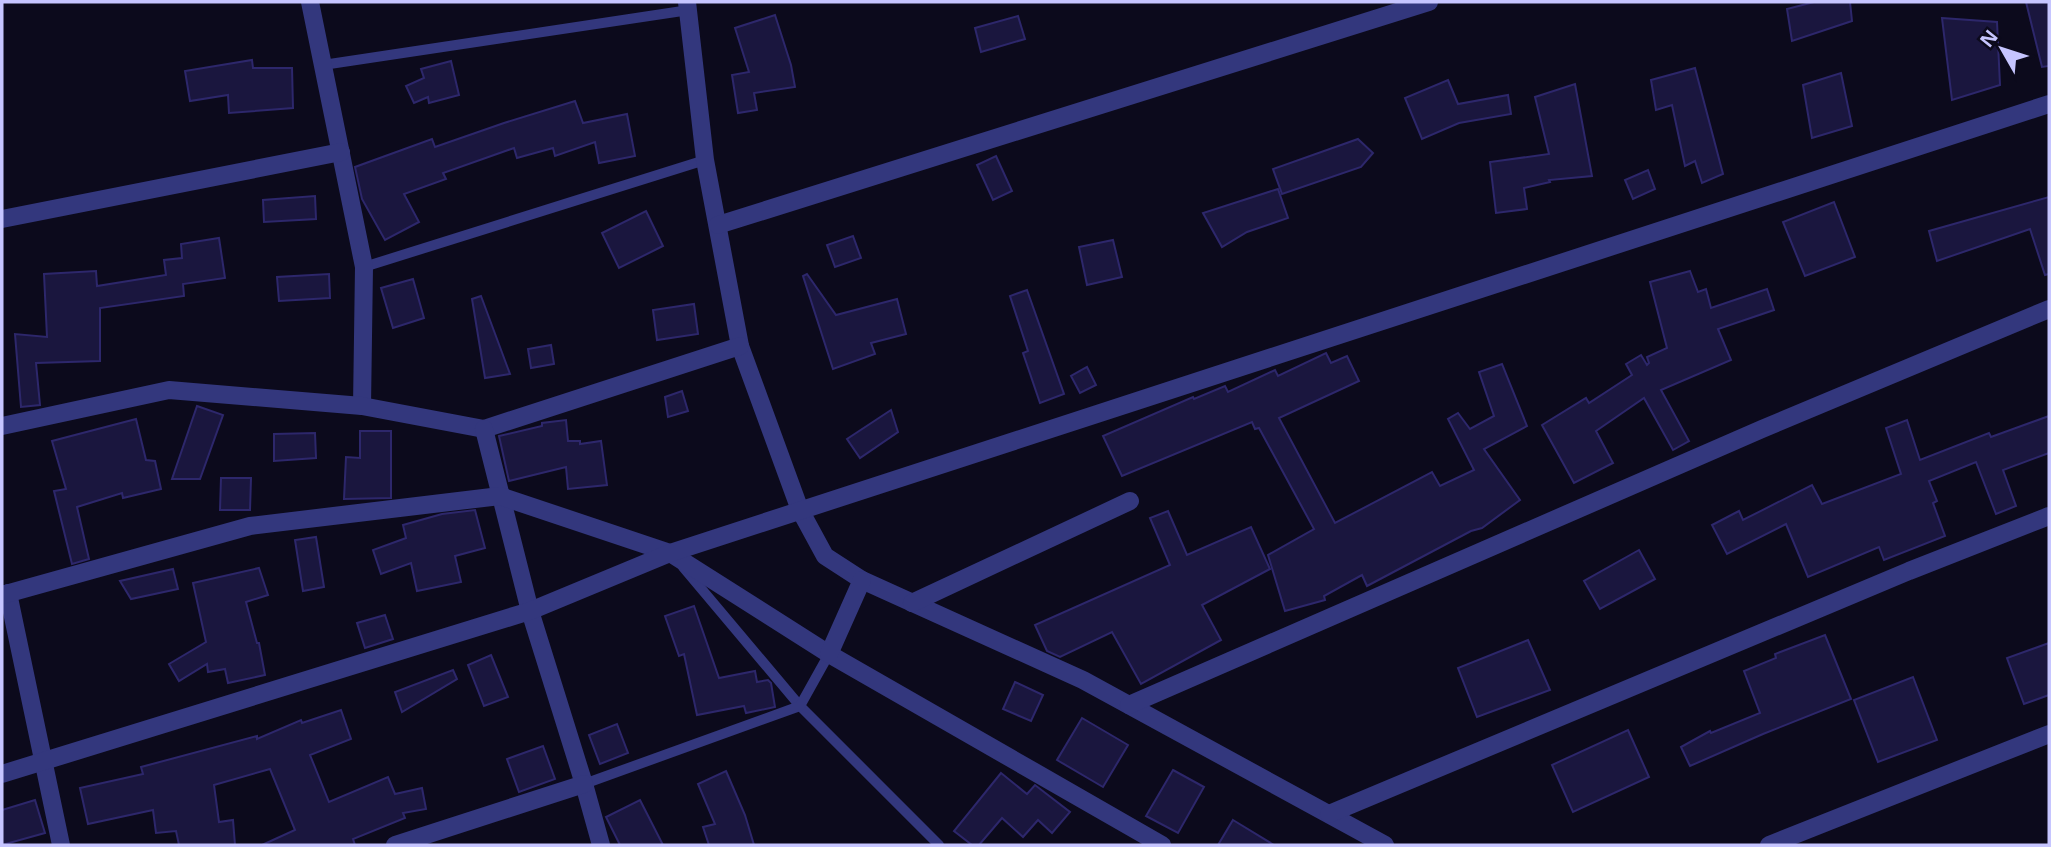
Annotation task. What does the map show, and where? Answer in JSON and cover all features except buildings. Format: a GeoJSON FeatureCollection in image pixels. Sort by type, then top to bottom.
{"type":"FeatureCollection","features":[{"type":"Feature","properties":{"kind":"street"},"geometry":{"type":"LineString","coordinates":[[310,2],[364,267],[362,407]]}},
{"type":"Feature","properties":{"kind":"street"},"geometry":{"type":"LineString","coordinates":[[718,225],[1429,2]]}},
{"type":"Feature","properties":{"kind":"street"},"geometry":{"type":"LineString","coordinates":[[688,6],[705,160],[740,346],[800,510],[825,556],[862,580],[1083,680],[1385,845]]}},
{"type":"Feature","properties":{"kind":"street"},"geometry":{"type":"LineString","coordinates":[[2,774],[530,611],[670,552],[2049,104]]}},
{"type":"Feature","properties":{"kind":"street"},"geometry":{"type":"LineString","coordinates":[[2,219],[341,152]]}},
{"type":"Feature","properties":{"kind":"street"},"geometry":{"type":"LineString","coordinates":[[1129,705],[1762,429],[2049,309]]}},
{"type":"Feature","properties":{"kind":"street"},"geometry":{"type":"LineString","coordinates":[[2,426],[169,390],[362,407],[484,429],[740,346]]}},
{"type":"Feature","properties":{"kind":"street"},"geometry":{"type":"LineString","coordinates":[[484,429],[530,611],[601,845]]}},
{"type":"Feature","properties":{"kind":"street"},"geometry":{"type":"LineString","coordinates":[[61,845],[5,594],[250,526],[500,496],[670,552],[830,654],[1162,845]]}},
{"type":"Feature","properties":{"kind":"street"},"geometry":{"type":"LineString","coordinates":[[912,603],[1130,502]]}},
{"type":"Feature","properties":{"kind":"street"},"geometry":{"type":"LineString","coordinates":[[1329,814],[1909,571],[2049,516]]}},
{"type":"Feature","properties":{"kind":"street"},"geometry":{"type":"LineString","coordinates":[[830,654],[862,580]]}},
{"type":"Feature","properties":{"kind":"street"},"geometry":{"type":"LineString","coordinates":[[1769,845],[2049,734]]}},
{"type":"Feature","properties":{"kind":"street"},"geometry":{"type":"LineString","coordinates":[[395,845],[584,784]]}},
{"type":"Feature","properties":{"kind":"lane"},"geometry":{"type":"LineString","coordinates":[[323,65],[688,6]]}},
{"type":"Feature","properties":{"kind":"lane"},"geometry":{"type":"LineString","coordinates":[[364,267],[705,160]]}},
{"type":"Feature","properties":{"kind":"lane"},"geometry":{"type":"LineString","coordinates":[[670,552],[800,706],[939,845]]}},
{"type":"Feature","properties":{"kind":"lane"},"geometry":{"type":"LineString","coordinates":[[584,784],[800,706],[830,654]]}}]}
